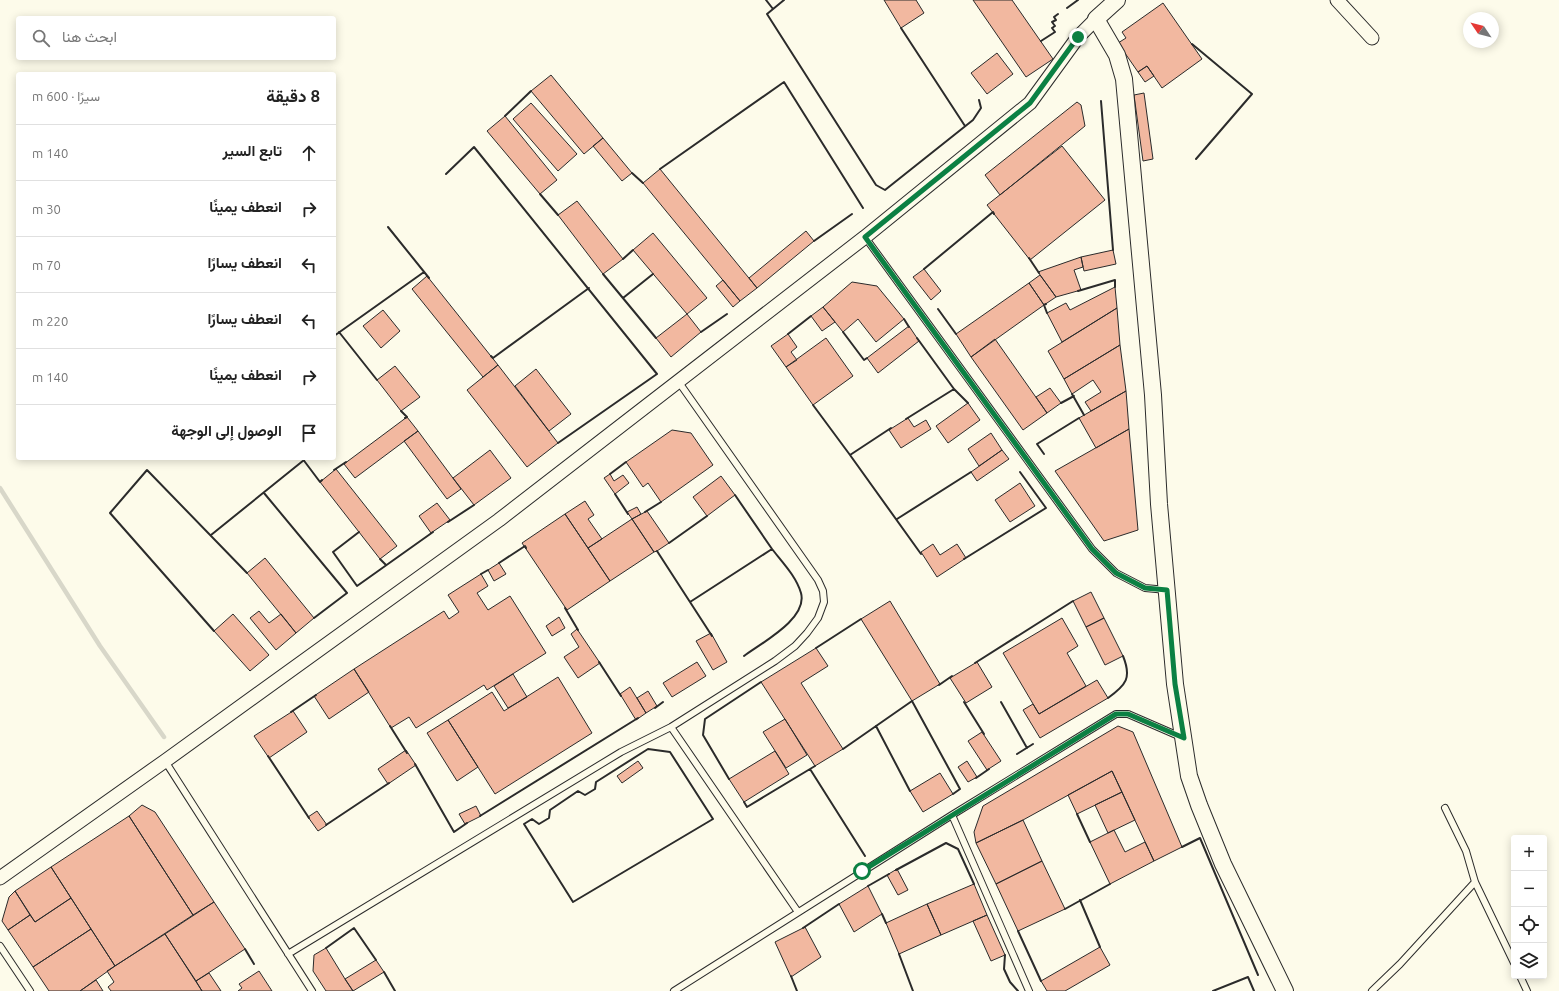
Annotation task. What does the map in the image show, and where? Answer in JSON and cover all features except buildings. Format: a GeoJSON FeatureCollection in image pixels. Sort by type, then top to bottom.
{"type":"FeatureCollection","features":[{"type":"Feature","properties":{"kind":"street"},"geometry":{"type":"LineString","coordinates":[[0,878],[165,762],[499,520],[865,237],[1030,103],[1078,37],[1117,0]]}},
{"type":"Feature","properties":{"kind":"street"},"geometry":{"type":"LineString","coordinates":[[1337,0],[1372,38]]}},
{"type":"Feature","properties":{"kind":"street"},"geometry":{"type":"LineString","coordinates":[[1096,19],[1117,55],[1124,78],[1153,395],[1159,504],[1175,684],[1189,776],[1198,805],[1223,864],[1285,991]]}},
{"type":"Feature","properties":{"kind":"lane"},"geometry":{"type":"LineString","coordinates":[[865,237],[1092,549],[1116,573],[1145,588],[1167,590]]}},
{"type":"Feature","properties":{"kind":"lane"},"geometry":{"type":"LineString","coordinates":[[288,954],[621,752],[671,727],[775,661],[795,646],[807,634],[818,618],[824,602],[823,591],[818,580],[678,381]]}},
{"type":"Feature","properties":{"kind":"lane"},"geometry":{"type":"LineString","coordinates":[[674,991],[952,814],[1116,714],[1128,714],[1184,738]]}},
{"type":"Feature","properties":{"kind":"lane"},"geometry":{"type":"LineString","coordinates":[[671,727],[798,912]]}},
{"type":"Feature","properties":{"kind":"lane"},"geometry":{"type":"LineString","coordinates":[[165,762],[312,991]]}},
{"type":"Feature","properties":{"kind":"lane"},"geometry":{"type":"LineString","coordinates":[[1445,808],[1466,851],[1475,882],[1511,958]]}},
{"type":"Feature","properties":{"kind":"lane"},"geometry":{"type":"LineString","coordinates":[[952,814],[1029,991]]}},
{"type":"Feature","properties":{"kind":"lane"},"geometry":{"type":"LineString","coordinates":[[1372,991],[1400,964],[1475,882]]}},
{"type":"Feature","properties":{"kind":"lane"},"geometry":{"type":"LineString","coordinates":[[0,946],[30,991]]}},
{"type":"Feature","properties":{"kind":"lane"},"geometry":{"type":"LineString","coordinates":[[1521,979],[1527,991]]}},
{"type":"Feature","properties":{"kind":"waterway"},"geometry":{"type":"LineString","coordinates":[[0,488],[100,646],[164,737]]}},
{"type":"Feature","properties":{"kind":"wall"},"geometry":{"type":"LineString","coordinates":[[766,0],[773,9]]}},
{"type":"Feature","properties":{"kind":"wall"},"geometry":{"type":"LineString","coordinates":[[784,0],[767,14],[876,185],[885,190],[973,120],[981,108],[979,100]]}},
{"type":"Feature","properties":{"kind":"wall"},"geometry":{"type":"LineString","coordinates":[[1067,8],[1078,0]]}},
{"type":"Feature","properties":{"kind":"wall"},"geometry":{"type":"LineString","coordinates":[[1041,41],[1055,32],[1052,28],[1055,26],[1052,22],[1056,20],[1054,17],[1058,14]]}},
{"type":"Feature","properties":{"kind":"wall"},"geometry":{"type":"LineString","coordinates":[[901,28],[965,126]]}},
{"type":"Feature","properties":{"kind":"wall"},"geometry":{"type":"LineString","coordinates":[[1192,44],[1252,94],[1196,159]]}},
{"type":"Feature","properties":{"kind":"wall"},"geometry":{"type":"LineString","coordinates":[[660,169],[784,82],[863,208]]}},
{"type":"Feature","properties":{"kind":"wall"},"geometry":{"type":"LineString","coordinates":[[505,116],[531,91]]}},
{"type":"Feature","properties":{"kind":"wall"},"geometry":{"type":"LineString","coordinates":[[1101,101],[1113,250]]}},
{"type":"Feature","properties":{"kind":"wall"},"geometry":{"type":"LineString","coordinates":[[446,174],[474,147],[657,374],[558,443]]}},
{"type":"Feature","properties":{"kind":"wall"},"geometry":{"type":"LineString","coordinates":[[632,173],[643,183]]}},
{"type":"Feature","properties":{"kind":"wall"},"geometry":{"type":"LineString","coordinates":[[540,194],[558,215]]}},
{"type":"Feature","properties":{"kind":"wall"},"geometry":{"type":"LineString","coordinates":[[924,269],[993,212],[994,214]]}},
{"type":"Feature","properties":{"kind":"wall"},"geometry":{"type":"LineString","coordinates":[[814,241],[852,214]]}},
{"type":"Feature","properties":{"kind":"wall"},"geometry":{"type":"LineString","coordinates":[[388,227],[429,278]]}},
{"type":"Feature","properties":{"kind":"wall"},"geometry":{"type":"LineString","coordinates":[[623,259],[633,250]]}},
{"type":"Feature","properties":{"kind":"wall"},"geometry":{"type":"LineString","coordinates":[[1029,258],[1039,273]]}},
{"type":"Feature","properties":{"kind":"wall"},"geometry":{"type":"LineString","coordinates":[[336,335],[424,272]]}},
{"type":"Feature","properties":{"kind":"wall"},"geometry":{"type":"LineString","coordinates":[[603,274],[656,338]]}},
{"type":"Feature","properties":{"kind":"wall"},"geometry":{"type":"LineString","coordinates":[[623,298],[653,274]]}},
{"type":"Feature","properties":{"kind":"wall"},"geometry":{"type":"LineString","coordinates":[[1078,291],[1115,280],[1115,287]]}},
{"type":"Feature","properties":{"kind":"wall"},"geometry":{"type":"LineString","coordinates":[[491,356],[493,358],[589,288]]}},
{"type":"Feature","properties":{"kind":"wall"},"geometry":{"type":"LineString","coordinates":[[1046,304],[1044,305],[1047,313]]}},
{"type":"Feature","properties":{"kind":"wall"},"geometry":{"type":"LineString","coordinates":[[938,309],[956,334]]}},
{"type":"Feature","properties":{"kind":"wall"},"geometry":{"type":"LineString","coordinates":[[701,332],[727,314]]}},
{"type":"Feature","properties":{"kind":"wall"},"geometry":{"type":"LineString","coordinates":[[788,334],[811,316]]}},
{"type":"Feature","properties":{"kind":"wall"},"geometry":{"type":"LineString","coordinates":[[904,319],[909,327]]}},
{"type":"Feature","properties":{"kind":"wall"},"geometry":{"type":"LineString","coordinates":[[339,332],[377,380]]}},
{"type":"Feature","properties":{"kind":"wall"},"geometry":{"type":"LineString","coordinates":[[843,332],[864,360],[867,358]]}},
{"type":"Feature","properties":{"kind":"wall"},"geometry":{"type":"LineString","coordinates":[[906,419],[954,389],[917,338]]}},
{"type":"Feature","properties":{"kind":"wall"},"geometry":{"type":"LineString","coordinates":[[954,389],[968,403]]}},
{"type":"Feature","properties":{"kind":"wall"},"geometry":{"type":"LineString","coordinates":[[1072,394],[1084,415]]}},
{"type":"Feature","properties":{"kind":"wall"},"geometry":{"type":"LineString","coordinates":[[1061,403],[1074,396]]}},
{"type":"Feature","properties":{"kind":"wall"},"geometry":{"type":"LineString","coordinates":[[813,405],[850,455],[891,428]]}},
{"type":"Feature","properties":{"kind":"wall"},"geometry":{"type":"LineString","coordinates":[[401,411],[407,417],[405,418]]}},
{"type":"Feature","properties":{"kind":"wall"},"geometry":{"type":"LineString","coordinates":[[1044,454],[1037,444],[1079,418]]}},
{"type":"Feature","properties":{"kind":"wall"},"geometry":{"type":"LineString","coordinates":[[850,455],[921,554]]}},
{"type":"Feature","properties":{"kind":"wall"},"geometry":{"type":"LineString","coordinates":[[304,460],[320,482],[322,480]]}},
{"type":"Feature","properties":{"kind":"wall"},"geometry":{"type":"LineString","coordinates":[[211,535],[304,460]]}},
{"type":"Feature","properties":{"kind":"wall"},"geometry":{"type":"LineString","coordinates":[[334,470],[346,462]]}},
{"type":"Feature","properties":{"kind":"wall"},"geometry":{"type":"LineString","coordinates":[[610,474],[626,462]]}},
{"type":"Feature","properties":{"kind":"wall"},"geometry":{"type":"LineString","coordinates":[[214,631],[110,513],[147,470],[247,573]]}},
{"type":"Feature","properties":{"kind":"wall"},"geometry":{"type":"LineString","coordinates":[[897,519],[971,472]]}},
{"type":"Feature","properties":{"kind":"wall"},"geometry":{"type":"LineString","coordinates":[[964,559],[1046,508],[1020,472]]}},
{"type":"Feature","properties":{"kind":"wall"},"geometry":{"type":"LineString","coordinates":[[264,493],[347,593],[314,618]]}},
{"type":"Feature","properties":{"kind":"wall"},"geometry":{"type":"LineString","coordinates":[[615,494],[628,514]]}},
{"type":"Feature","properties":{"kind":"wall"},"geometry":{"type":"LineString","coordinates":[[690,602],[772,549],[735,495]]}},
{"type":"Feature","properties":{"kind":"wall"},"geometry":{"type":"LineString","coordinates":[[645,512],[661,502]]}},
{"type":"Feature","properties":{"kind":"wall"},"geometry":{"type":"LineString","coordinates":[[448,522],[474,505]]}},
{"type":"Feature","properties":{"kind":"wall"},"geometry":{"type":"LineString","coordinates":[[669,543],[707,516]]}},
{"type":"Feature","properties":{"kind":"wall"},"geometry":{"type":"LineString","coordinates":[[359,532],[333,552],[357,586],[433,532]]}},
{"type":"Feature","properties":{"kind":"wall"},"geometry":{"type":"LineString","coordinates":[[499,563],[525,546],[526,548]]}},
{"type":"Feature","properties":{"kind":"wall"},"geometry":{"type":"LineString","coordinates":[[744,656],[791,621],[801,603],[801,593],[796,581],[772,549]]}},
{"type":"Feature","properties":{"kind":"wall"},"geometry":{"type":"LineString","coordinates":[[657,551],[712,636]]}},
{"type":"Feature","properties":{"kind":"wall"},"geometry":{"type":"LineString","coordinates":[[380,559],[386,565]]}},
{"type":"Feature","properties":{"kind":"wall"},"geometry":{"type":"LineString","coordinates":[[481,574],[488,570]]}},
{"type":"Feature","properties":{"kind":"wall"},"geometry":{"type":"LineString","coordinates":[[975,663],[1073,601]]}},
{"type":"Feature","properties":{"kind":"wall"},"geometry":{"type":"LineString","coordinates":[[565,608],[578,630]]}},
{"type":"Feature","properties":{"kind":"wall"},"geometry":{"type":"LineString","coordinates":[[816,648],[861,619]]}},
{"type":"Feature","properties":{"kind":"wall"},"geometry":{"type":"LineString","coordinates":[[1108,698],[1119,689],[1126,680],[1127,670],[1123,656]]}},
{"type":"Feature","properties":{"kind":"wall"},"geometry":{"type":"LineString","coordinates":[[599,662],[621,696]]}},
{"type":"Feature","properties":{"kind":"wall"},"geometry":{"type":"LineString","coordinates":[[939,685],[952,676]]}},
{"type":"Feature","properties":{"kind":"wall"},"geometry":{"type":"LineString","coordinates":[[729,779],[703,735],[705,719],[761,682]]}},
{"type":"Feature","properties":{"kind":"wall"},"geometry":{"type":"LineString","coordinates":[[291,712],[316,695]]}},
{"type":"Feature","properties":{"kind":"wall"},"geometry":{"type":"LineString","coordinates":[[843,749],[912,701],[960,789],[953,794]]}},
{"type":"Feature","properties":{"kind":"wall"},"geometry":{"type":"LineString","coordinates":[[655,708],[663,702]]}},
{"type":"Feature","properties":{"kind":"wall"},"geometry":{"type":"LineString","coordinates":[[964,702],[984,734]]}},
{"type":"Feature","properties":{"kind":"wall"},"geometry":{"type":"LineString","coordinates":[[1001,702],[1027,748]]}},
{"type":"Feature","properties":{"kind":"wall"},"geometry":{"type":"LineString","coordinates":[[480,816],[638,718]]}},
{"type":"Feature","properties":{"kind":"wall"},"geometry":{"type":"LineString","coordinates":[[390,726],[407,753]]}},
{"type":"Feature","properties":{"kind":"wall"},"geometry":{"type":"LineString","coordinates":[[876,726],[910,791]]}},
{"type":"Feature","properties":{"kind":"wall"},"geometry":{"type":"LineString","coordinates":[[1017,754],[1033,744]]}},
{"type":"Feature","properties":{"kind":"wall"},"geometry":{"type":"LineString","coordinates":[[648,749],[670,752],[713,819],[573,902],[524,824],[532,819],[539,824],[549,818],[550,810],[578,791],[585,795],[595,789],[596,782],[648,749]]}},
{"type":"Feature","properties":{"kind":"wall"},"geometry":{"type":"LineString","coordinates":[[268,756],[309,818]]}},
{"type":"Feature","properties":{"kind":"wall"},"geometry":{"type":"LineString","coordinates":[[415,764],[454,832],[467,823]]}},
{"type":"Feature","properties":{"kind":"wall"},"geometry":{"type":"LineString","coordinates":[[744,802],[747,807],[815,766]]}},
{"type":"Feature","properties":{"kind":"wall"},"geometry":{"type":"LineString","coordinates":[[810,769],[865,856]]}},
{"type":"Feature","properties":{"kind":"wall"},"geometry":{"type":"LineString","coordinates":[[976,778],[989,769]]}},
{"type":"Feature","properties":{"kind":"wall"},"geometry":{"type":"LineString","coordinates":[[326,825],[389,783]]}},
{"type":"Feature","properties":{"kind":"wall"},"geometry":{"type":"LineString","coordinates":[[1077,814],[1090,842]]}},
{"type":"Feature","properties":{"kind":"wall"},"geometry":{"type":"LineString","coordinates":[[1182,847],[1200,838],[1258,975]]}},
{"type":"Feature","properties":{"kind":"wall"},"geometry":{"type":"LineString","coordinates":[[896,870],[946,843],[958,849],[974,884]]}},
{"type":"Feature","properties":{"kind":"wall"},"geometry":{"type":"LineString","coordinates":[[868,886],[889,874]]}},
{"type":"Feature","properties":{"kind":"wall"},"geometry":{"type":"LineString","coordinates":[[1065,909],[1110,884]]}},
{"type":"Feature","properties":{"kind":"wall"},"geometry":{"type":"LineString","coordinates":[[1080,900],[1100,947]]}},
{"type":"Feature","properties":{"kind":"wall"},"geometry":{"type":"LineString","coordinates":[[803,928],[839,904]]}},
{"type":"Feature","properties":{"kind":"wall"},"geometry":{"type":"LineString","coordinates":[[882,914],[886,923]]}},
{"type":"Feature","properties":{"kind":"wall"},"geometry":{"type":"LineString","coordinates":[[326,948],[354,928],[376,960]]}},
{"type":"Feature","properties":{"kind":"wall"},"geometry":{"type":"LineString","coordinates":[[1018,931],[1041,981]]}},
{"type":"Feature","properties":{"kind":"wall"},"geometry":{"type":"LineString","coordinates":[[245,949],[254,964]]}},
{"type":"Feature","properties":{"kind":"wall"},"geometry":{"type":"LineString","coordinates":[[899,954],[913,991]]}},
{"type":"Feature","properties":{"kind":"wall"},"geometry":{"type":"LineString","coordinates":[[1005,955],[1004,969],[1010,982],[1018,991]]}},
{"type":"Feature","properties":{"kind":"wall"},"geometry":{"type":"LineString","coordinates":[[384,972],[395,991]]}},
{"type":"Feature","properties":{"kind":"wall"},"geometry":{"type":"LineString","coordinates":[[791,976],[797,991]]}},
{"type":"Feature","properties":{"kind":"wall"},"geometry":{"type":"LineString","coordinates":[[1213,991],[1248,977],[1254,991]]}},
{"type":"Feature","properties":{"kind":"route"},"geometry":{"type":"LineString","coordinates":[[862,871],[1116,714],[1128,714],[1141,718],[1184,738],[1175,684],[1167,590],[1145,588],[1116,573],[1092,549],[865,237],[1030,103],[1078,37]]}}]}
